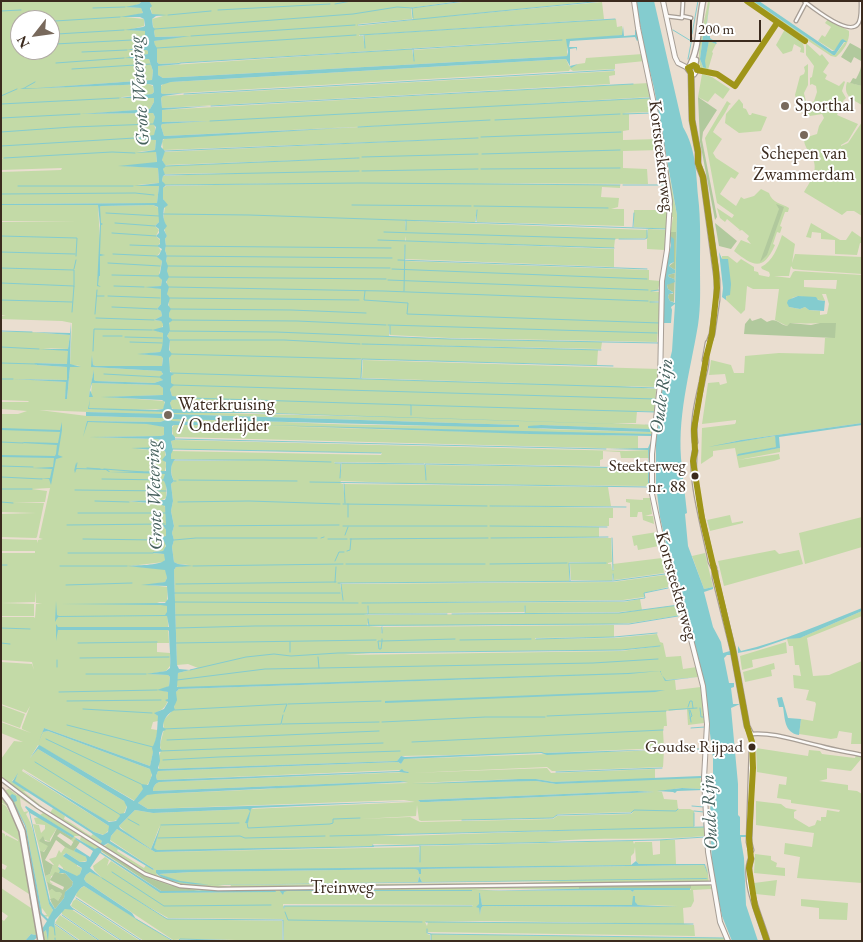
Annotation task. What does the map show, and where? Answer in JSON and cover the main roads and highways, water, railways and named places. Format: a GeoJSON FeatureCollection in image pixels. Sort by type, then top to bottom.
{"type":"FeatureCollection","features":[{"type":"Feature","properties":{"kind":"main road"},"geometry":{"type":"LineString","coordinates":[[704,1],[692,66],[692,120],[697,148],[696,156],[703,180],[717,280],[717,300],[695,423],[694,464],[700,508],[733,650],[746,719],[751,734],[749,842],[751,859],[749,870],[755,906],[768,939]]}},
{"type":"Feature","properties":{"kind":"main road"},"geometry":{"type":"LineString","coordinates":[[692,66],[697,70],[692,73]]}},
{"type":"Feature","properties":{"kind":"main road"},"geometry":{"type":"LineString","coordinates":[[2,793],[20,824],[41,939]]}},
{"type":"Feature","properties":{"kind":"water"},"geometry":{"type":"Polygon","coordinates":[[[142,1],[149,1],[152,6],[150,8],[152,14],[168,15],[156,16],[152,19],[155,37],[191,36],[154,41],[157,48],[157,62],[159,64],[181,64],[158,66],[158,75],[163,78],[567,56],[566,39],[622,35],[623,26],[624,36],[635,35],[635,30],[637,30],[639,40],[637,41],[635,37],[570,41],[569,47],[577,47],[577,51],[576,48],[570,49],[570,66],[578,64],[571,68],[566,59],[171,82],[161,85],[161,93],[163,94],[185,93],[163,96],[161,98],[162,108],[211,106],[162,110],[162,122],[210,121],[162,124],[164,136],[359,127],[163,139],[161,147],[165,151],[162,160],[166,166],[163,169],[165,175],[162,181],[166,185],[163,188],[163,199],[168,205],[164,208],[163,213],[167,226],[164,230],[167,236],[165,239],[165,250],[169,277],[166,282],[169,287],[167,294],[170,298],[168,305],[171,309],[169,317],[173,320],[169,323],[170,331],[167,336],[170,340],[169,350],[172,354],[169,358],[170,372],[174,374],[171,376],[171,383],[174,385],[170,389],[172,396],[191,398],[172,400],[170,403],[172,409],[653,425],[248,413],[169,413],[169,420],[173,421],[261,425],[172,426],[172,434],[175,437],[175,440],[171,441],[173,450],[171,459],[175,459],[171,470],[174,481],[171,484],[173,501],[171,511],[174,526],[172,547],[174,562],[193,566],[176,567],[174,570],[177,665],[179,669],[190,670],[178,673],[177,687],[660,671],[629,674],[179,689],[176,692],[175,710],[164,721],[163,727],[166,730],[163,731],[161,737],[160,748],[162,751],[159,752],[160,761],[158,768],[397,761],[401,756],[668,749],[404,759],[401,764],[398,762],[158,771],[157,780],[399,771],[402,769],[409,772],[160,782],[155,785],[153,791],[408,782],[155,794],[147,795],[138,803],[148,809],[415,801],[253,808],[251,809],[248,823],[245,823],[250,811],[248,809],[153,813],[135,810],[119,826],[120,828],[151,849],[161,825],[154,848],[157,850],[372,846],[373,844],[374,847],[155,852],[117,829],[111,836],[110,841],[154,869],[108,843],[103,846],[101,852],[161,891],[275,890],[276,892],[160,893],[100,853],[90,868],[102,878],[90,872],[84,879],[132,913],[136,919],[84,886],[78,891],[70,905],[74,910],[65,909],[55,920],[54,928],[49,927],[48,941],[46,930],[33,941],[25,941],[31,934],[35,935],[42,929],[47,921],[40,914],[25,826],[10,796],[12,794],[16,796],[17,801],[14,802],[26,826],[42,913],[48,919],[53,910],[49,904],[29,812],[25,807],[74,836],[73,838],[30,813],[50,901],[55,909],[73,882],[65,873],[59,873],[58,867],[77,876],[82,868],[63,856],[66,853],[80,862],[85,862],[87,861],[86,857],[74,851],[76,848],[90,857],[93,851],[75,839],[95,849],[99,847],[102,841],[12,782],[18,773],[15,781],[94,832],[103,835],[108,832],[109,826],[22,770],[109,822],[116,821],[120,816],[119,814],[125,813],[127,807],[124,801],[38,749],[30,758],[39,745],[134,801],[143,789],[141,784],[148,785],[152,775],[150,769],[48,731],[43,732],[39,742],[44,728],[150,766],[158,716],[154,713],[164,709],[168,702],[165,700],[168,699],[168,692],[157,690],[169,686],[170,677],[168,675],[146,674],[166,671],[170,668],[168,630],[58,630],[56,641],[56,624],[58,627],[169,627],[167,616],[58,617],[55,622],[56,601],[57,615],[59,616],[165,615],[167,612],[167,606],[161,605],[61,604],[165,603],[168,599],[167,586],[141,585],[165,582],[167,578],[165,570],[127,566],[153,564],[165,560],[164,554],[153,552],[163,551],[166,546],[164,541],[156,540],[166,536],[166,530],[163,525],[166,525],[165,506],[128,501],[165,500],[167,490],[163,480],[165,474],[109,472],[106,470],[77,469],[74,471],[76,463],[76,468],[107,469],[110,472],[166,471],[166,462],[162,460],[166,455],[165,451],[131,448],[164,447],[164,441],[157,439],[89,437],[161,436],[164,435],[164,427],[147,424],[88,422],[83,437],[87,421],[160,422],[166,420],[165,412],[88,409],[90,399],[89,408],[163,409],[165,402],[162,400],[101,397],[163,395],[163,388],[159,385],[92,383],[90,390],[93,397],[89,397],[90,386],[94,370],[94,380],[96,381],[154,383],[163,380],[159,377],[163,374],[161,371],[91,367],[92,355],[93,365],[96,366],[162,366],[163,358],[161,356],[137,354],[160,352],[162,348],[163,333],[152,330],[163,327],[161,321],[154,320],[162,316],[161,311],[157,309],[161,304],[161,289],[144,287],[161,286],[162,280],[158,276],[162,261],[156,256],[159,255],[162,249],[157,246],[160,244],[160,239],[156,236],[159,233],[159,229],[155,226],[159,222],[158,207],[153,205],[101,206],[101,223],[103,224],[101,225],[100,254],[105,255],[100,256],[98,285],[101,287],[97,286],[100,225],[98,205],[1,204],[157,203],[159,186],[133,186],[159,183],[158,168],[118,166],[157,162],[156,152],[135,153],[155,150],[156,140],[135,138],[154,135],[156,127],[153,124],[155,117],[153,113],[80,114],[150,109],[154,98],[119,98],[152,94],[154,92],[153,85],[20,89],[26,87],[37,88],[152,80],[153,71],[149,59],[124,58],[148,54],[146,50],[127,50],[147,46],[147,42],[132,40],[145,35],[145,31],[124,30],[145,26],[144,19],[140,17],[120,17],[143,13],[141,8],[125,7],[139,4],[142,1]]]}},
{"type":"Feature","properties":{"kind":"water","name":"Oude Rijn"},"geometry":{"type":"Polygon","coordinates":[[[636,1],[654,1],[683,127],[691,144],[696,169],[700,223],[700,304],[682,414],[681,449],[687,513],[685,514],[688,546],[704,589],[713,587],[713,589],[704,592],[713,627],[721,642],[723,653],[730,651],[726,634],[732,654],[724,658],[729,683],[734,683],[734,687],[731,688],[733,704],[740,704],[731,708],[738,784],[740,835],[746,835],[746,837],[741,837],[741,840],[744,858],[746,905],[758,941],[732,941],[722,916],[712,868],[710,810],[713,790],[713,758],[704,684],[660,517],[656,485],[656,430],[662,392],[672,351],[675,304],[671,307],[671,323],[663,323],[664,274],[671,245],[669,235],[674,239],[674,262],[669,266],[675,270],[675,273],[668,275],[675,282],[667,285],[668,289],[674,293],[669,294],[668,297],[670,301],[675,303],[677,215],[636,1]]]}},
{"type":"Feature","properties":{"kind":"water"},"geometry":{"type":"Polygon","coordinates":[[[710,1],[706,30],[710,34],[710,38],[717,43],[709,41],[705,61],[706,68],[703,67],[700,59],[710,1]]]}},
{"type":"Feature","properties":{"kind":"water"},"geometry":{"type":"Polygon","coordinates":[[[753,1],[759,1],[832,51],[834,51],[841,40],[843,39],[847,42],[844,42],[835,55],[833,55],[753,1]]]}},
{"type":"Feature","properties":{"kind":"water"},"geometry":{"type":"Polygon","coordinates":[[[719,252],[722,259],[728,259],[731,284],[730,295],[726,296],[726,300],[722,297],[723,288],[719,252]]]}},
{"type":"Feature","properties":{"kind":"water"},"geometry":{"type":"Polygon","coordinates":[[[798,296],[816,297],[818,300],[825,301],[824,311],[809,310],[805,307],[800,309],[789,307],[788,300],[798,296]]]}},
{"type":"Feature","properties":{"kind":"water"},"geometry":{"type":"Polygon","coordinates":[[[71,323],[70,364],[81,367],[70,367],[67,399],[65,399],[66,382],[13,379],[67,380],[67,367],[37,365],[34,363],[67,364],[68,351],[39,349],[68,349],[70,335],[31,332],[70,333],[71,323]]]}},
{"type":"Feature","properties":{"kind":"water"},"geometry":{"type":"Polygon","coordinates":[[[86,412],[165,414],[164,418],[159,418],[86,416],[86,412]]]}},
{"type":"Feature","properties":{"kind":"water"},"geometry":{"type":"Polygon","coordinates":[[[170,414],[519,425],[519,427],[172,419],[170,414]]]}},
{"type":"Feature","properties":{"kind":"water"},"geometry":{"type":"Polygon","coordinates":[[[62,422],[58,455],[63,457],[56,459],[51,485],[49,479],[39,479],[50,478],[52,469],[32,468],[53,467],[54,458],[1,457],[1,455],[55,456],[57,445],[22,443],[58,443],[60,432],[1,430],[1,428],[60,430],[62,422]]]}},
{"type":"Feature","properties":{"kind":"water"},"geometry":{"type":"Polygon","coordinates":[[[862,423],[862,425],[779,437],[780,448],[737,456],[738,454],[776,447],[775,436],[708,447],[741,440],[862,423]]]}},
{"type":"Feature","properties":{"kind":"water"},"geometry":{"type":"Polygon","coordinates":[[[263,425],[652,434],[650,483],[648,483],[648,472],[641,471],[639,468],[641,470],[649,470],[648,450],[606,449],[648,448],[651,436],[263,425]]]}},
{"type":"Feature","properties":{"kind":"water"},"geometry":{"type":"Polygon","coordinates":[[[528,426],[650,429],[650,432],[528,428],[528,426]]]}},
{"type":"Feature","properties":{"kind":"water"},"geometry":{"type":"Polygon","coordinates":[[[862,608],[862,611],[800,638],[787,639],[758,649],[738,653],[738,646],[741,651],[772,642],[862,608]]]}},
{"type":"Feature","properties":{"kind":"water"},"geometry":{"type":"Polygon","coordinates":[[[662,676],[666,680],[698,677],[665,681],[662,676]]]}},
{"type":"Feature","properties":{"kind":"water"},"geometry":{"type":"Polygon","coordinates":[[[665,690],[655,692],[385,703],[385,701],[665,690]]]}},
{"type":"Feature","properties":{"kind":"water"},"geometry":{"type":"Polygon","coordinates":[[[782,697],[788,718],[801,719],[799,735],[790,731],[786,724],[783,707],[779,707],[777,698],[782,697]]]}},
{"type":"Feature","properties":{"kind":"water"},"geometry":{"type":"Polygon","coordinates":[[[703,770],[703,790],[677,791],[675,793],[657,791],[682,788],[700,789],[702,785],[701,778],[556,784],[536,781],[411,784],[519,779],[554,782],[701,776],[703,770]]]}},
{"type":"Feature","properties":{"kind":"water"},"geometry":{"type":"Polygon","coordinates":[[[637,791],[655,792],[427,802],[420,802],[418,800],[637,791]]]}},
{"type":"Feature","properties":{"kind":"water"},"geometry":{"type":"Polygon","coordinates":[[[636,861],[639,864],[705,864],[708,875],[704,865],[421,869],[421,874],[419,874],[418,870],[414,869],[159,874],[180,881],[210,885],[180,883],[162,877],[156,873],[156,870],[631,865],[636,861]]]}},
{"type":"Feature","properties":{"kind":"water"},"geometry":{"type":"Polygon","coordinates":[[[419,876],[422,882],[708,878],[706,879],[214,885],[418,882],[419,876]]]}},
{"type":"Feature","properties":{"kind":"water"},"geometry":{"type":"Polygon","coordinates":[[[690,888],[690,890],[634,890],[633,892],[630,890],[474,891],[690,888]]]}},
{"type":"Feature","properties":{"kind":"water"},"geometry":{"type":"Polygon","coordinates":[[[279,890],[472,891],[287,891],[283,895],[279,890]]]}},
{"type":"Feature","properties":{"kind":"water"},"geometry":{"type":"Polygon","coordinates":[[[479,893],[482,905],[632,905],[633,896],[635,896],[635,902],[638,905],[678,907],[483,906],[480,915],[479,908],[476,907],[479,904],[479,893]]]}},
{"type":"Feature","properties":{"kind":"waterway"},"geometry":{"type":"LineString","coordinates":[[335,4],[351,1]]}},
{"type":"Feature","properties":{"kind":"waterway","name":"Grote Wetering"},"geometry":{"type":"LineString","coordinates":[[155,29],[353,14],[397,7],[412,8],[465,1]]}},
{"type":"Feature","properties":{"kind":"waterway"},"geometry":{"type":"LineString","coordinates":[[358,25],[603,1]]}},
{"type":"Feature","properties":{"kind":"waterway"},"geometry":{"type":"LineString","coordinates":[[692,34],[698,1]]}},
{"type":"Feature","properties":{"kind":"waterway"},"geometry":{"type":"LineString","coordinates":[[218,10],[330,4]]}},
{"type":"Feature","properties":{"kind":"waterway"},"geometry":{"type":"LineString","coordinates":[[93,8],[125,7]]}},
{"type":"Feature","properties":{"kind":"waterway"},"geometry":{"type":"LineString","coordinates":[[412,8],[413,18]]}},
{"type":"Feature","properties":{"kind":"waterway"},"geometry":{"type":"LineString","coordinates":[[1,11],[10,11]]}},
{"type":"Feature","properties":{"kind":"waterway"},"geometry":{"type":"LineString","coordinates":[[168,15],[211,11]]}},
{"type":"Feature","properties":{"kind":"waterway"},"geometry":{"type":"LineString","coordinates":[[60,21],[120,17]]}},
{"type":"Feature","properties":{"kind":"waterway"},"geometry":{"type":"LineString","coordinates":[[360,35],[615,19]]}},
{"type":"Feature","properties":{"kind":"waterway"},"geometry":{"type":"LineString","coordinates":[[191,36],[355,25]]}},
{"type":"Feature","properties":{"kind":"waterway","name":"Grote Wetering"},"geometry":{"type":"LineString","coordinates":[[60,34],[124,30]]}},
{"type":"Feature","properties":{"kind":"waterway"},"geometry":{"type":"LineString","coordinates":[[673,30],[691,41]]}},
{"type":"Feature","properties":{"kind":"waterway","name":"Grote Wetering"},"geometry":{"type":"LineString","coordinates":[[157,48],[356,35]]}},
{"type":"Feature","properties":{"kind":"waterway"},"geometry":{"type":"LineString","coordinates":[[364,36],[365,48]]}},
{"type":"Feature","properties":{"kind":"waterway"},"geometry":{"type":"LineString","coordinates":[[688,59],[692,38]]}},
{"type":"Feature","properties":{"kind":"waterway","name":"Grote Wetering"},"geometry":{"type":"LineString","coordinates":[[60,44],[132,40]]}},
{"type":"Feature","properties":{"kind":"waterway"},"geometry":{"type":"LineString","coordinates":[[180,63],[562,40]]}},
{"type":"Feature","properties":{"kind":"waterway"},"geometry":{"type":"LineString","coordinates":[[413,49],[414,61]]}},
{"type":"Feature","properties":{"kind":"waterway","name":"Grote Wetering"},"geometry":{"type":"LineString","coordinates":[[82,52],[127,50]]}},
{"type":"Feature","properties":{"kind":"waterway","name":"Grote Wetering"},"geometry":{"type":"LineString","coordinates":[[56,63],[124,58]]}},
{"type":"Feature","properties":{"kind":"waterway","name":"Grote Wetering"},"geometry":{"type":"LineString","coordinates":[[72,69],[151,64]]}},
{"type":"Feature","properties":{"kind":"waterway"},"geometry":{"type":"LineString","coordinates":[[184,94],[614,70]]}},
{"type":"Feature","properties":{"kind":"waterway"},"geometry":{"type":"LineString","coordinates":[[26,87],[35,82]]}},
{"type":"Feature","properties":{"kind":"waterway"},"geometry":{"type":"LineString","coordinates":[[211,106],[633,84]]}},
{"type":"Feature","properties":{"kind":"waterway"},"geometry":{"type":"LineString","coordinates":[[1,96],[17,89]]}},
{"type":"Feature","properties":{"kind":"waterway"},"geometry":{"type":"LineString","coordinates":[[1,104],[119,98]]}},
{"type":"Feature","properties":{"kind":"waterway"},"geometry":{"type":"LineString","coordinates":[[210,121],[650,98]]}},
{"type":"Feature","properties":{"kind":"waterway"},"geometry":{"type":"LineString","coordinates":[[623,114],[653,113]]}},
{"type":"Feature","properties":{"kind":"waterway"},"geometry":{"type":"LineString","coordinates":[[1,118],[80,114]]}},
{"type":"Feature","properties":{"kind":"waterway"},"geometry":{"type":"LineString","coordinates":[[495,120],[620,114]]}},
{"type":"Feature","properties":{"kind":"waterway"},"geometry":{"type":"LineString","coordinates":[[358,127],[490,120]]}},
{"type":"Feature","properties":{"kind":"waterway","name":"Grote Wetering"},"geometry":{"type":"LineString","coordinates":[[1,132],[153,124]]}},
{"type":"Feature","properties":{"kind":"waterway"},"geometry":{"type":"LineString","coordinates":[[481,137],[621,132]]}},
{"type":"Feature","properties":{"kind":"waterway","name":"Grote Wetering"},"geometry":{"type":"LineString","coordinates":[[1,146],[135,138]]}},
{"type":"Feature","properties":{"kind":"waterway"},"geometry":{"type":"LineString","coordinates":[[165,151],[478,138]]}},
{"type":"Feature","properties":{"kind":"waterway"},"geometry":{"type":"LineString","coordinates":[[482,154],[620,150]]}},
{"type":"Feature","properties":{"kind":"waterway","name":"Grote Wetering"},"geometry":{"type":"LineString","coordinates":[[4,158],[112,152],[135,153]]}},
{"type":"Feature","properties":{"kind":"waterway"},"geometry":{"type":"LineString","coordinates":[[362,157],[478,154]]}},
{"type":"Feature","properties":{"kind":"waterway"},"geometry":{"type":"LineString","coordinates":[[166,166],[359,158]]}},
{"type":"Feature","properties":{"kind":"waterway"},"geometry":{"type":"LineString","coordinates":[[481,169],[620,168]]}},
{"type":"Feature","properties":{"kind":"waterway"},"geometry":{"type":"LineString","coordinates":[[362,171],[478,169]]}},
{"type":"Feature","properties":{"kind":"waterway"},"geometry":{"type":"LineString","coordinates":[[165,175],[359,171]]}},
{"type":"Feature","properties":{"kind":"waterway"},"geometry":{"type":"LineString","coordinates":[[166,185],[361,183],[620,185]]}},
{"type":"Feature","properties":{"kind":"waterway"},"geometry":{"type":"LineString","coordinates":[[623,185],[665,185]]}},
{"type":"Feature","properties":{"kind":"waterway"},"geometry":{"type":"LineString","coordinates":[[18,186],[133,186]]}},
{"type":"Feature","properties":{"kind":"waterway"},"geometry":{"type":"LineString","coordinates":[[2,194],[135,193],[154,195]]}},
{"type":"Feature","properties":{"kind":"waterway"},"geometry":{"type":"LineString","coordinates":[[352,205],[471,206]]}},
{"type":"Feature","properties":{"kind":"waterway"},"geometry":{"type":"LineString","coordinates":[[474,206],[608,208]]}},
{"type":"Feature","properties":{"kind":"waterway"},"geometry":{"type":"LineString","coordinates":[[476,221],[477,210]]}},
{"type":"Feature","properties":{"kind":"waterway"},"geometry":{"type":"LineString","coordinates":[[106,213],[159,216]]}},
{"type":"Feature","properties":{"kind":"waterway"},"geometry":{"type":"LineString","coordinates":[[633,227],[634,213]]}},
{"type":"Feature","properties":{"kind":"waterway"},"geometry":{"type":"LineString","coordinates":[[163,214],[249,215],[667,229]]}},
{"type":"Feature","properties":{"kind":"waterway"},"geometry":{"type":"LineString","coordinates":[[406,220],[406,230]]}},
{"type":"Feature","properties":{"kind":"waterway"},"geometry":{"type":"LineString","coordinates":[[115,223],[155,226]]}},
{"type":"Feature","properties":{"kind":"waterway"},"geometry":{"type":"LineString","coordinates":[[619,239],[645,239],[647,238],[647,230]]}},
{"type":"Feature","properties":{"kind":"waterway"},"geometry":{"type":"LineString","coordinates":[[384,232],[615,239]]}},
{"type":"Feature","properties":{"kind":"waterway"},"geometry":{"type":"LineString","coordinates":[[112,233],[156,236]]}},
{"type":"Feature","properties":{"kind":"waterway"},"geometry":{"type":"LineString","coordinates":[[1,236],[77,238],[76,256]]}},
{"type":"Feature","properties":{"kind":"waterway"},"geometry":{"type":"LineString","coordinates":[[378,240],[614,248]]}},
{"type":"Feature","properties":{"kind":"waterway"},"geometry":{"type":"LineString","coordinates":[[130,245],[157,246]]}},
{"type":"Feature","properties":{"kind":"waterway"},"geometry":{"type":"LineString","coordinates":[[404,291],[405,245]]}},
{"type":"Feature","properties":{"kind":"waterway"},"geometry":{"type":"LineString","coordinates":[[166,246],[391,248]]}},
{"type":"Feature","properties":{"kind":"waterway"},"geometry":{"type":"LineString","coordinates":[[1,252],[75,254]]}},
{"type":"Feature","properties":{"kind":"waterway"},"geometry":{"type":"LineString","coordinates":[[113,254],[156,256]]}},
{"type":"Feature","properties":{"kind":"waterway"},"geometry":{"type":"LineString","coordinates":[[167,256],[392,258]]}},
{"type":"Feature","properties":{"kind":"waterway"},"geometry":{"type":"LineString","coordinates":[[74,269],[76,260]]}},
{"type":"Feature","properties":{"kind":"waterway"},"geometry":{"type":"LineString","coordinates":[[398,260],[647,269]]}},
{"type":"Feature","properties":{"kind":"waterway"},"geometry":{"type":"LineString","coordinates":[[108,263],[160,266]]}},
{"type":"Feature","properties":{"kind":"waterway"},"geometry":{"type":"LineString","coordinates":[[168,266],[390,268]]}},
{"type":"Feature","properties":{"kind":"waterway"},"geometry":{"type":"LineString","coordinates":[[1,268],[74,270],[74,286]]}},
{"type":"Feature","properties":{"kind":"waterway"},"geometry":{"type":"LineString","coordinates":[[392,269],[647,279]]}},
{"type":"Feature","properties":{"kind":"waterway"},"geometry":{"type":"LineString","coordinates":[[112,275],[158,276]]}},
{"type":"Feature","properties":{"kind":"waterway"},"geometry":{"type":"LineString","coordinates":[[169,277],[386,279]]}},
{"type":"Feature","properties":{"kind":"waterway"},"geometry":{"type":"LineString","coordinates":[[388,280],[648,290]]}},
{"type":"Feature","properties":{"kind":"waterway"},"geometry":{"type":"LineString","coordinates":[[1,283],[74,286],[72,312]]}},
{"type":"Feature","properties":{"kind":"waterway"},"geometry":{"type":"LineString","coordinates":[[114,286],[144,287]]}},
{"type":"Feature","properties":{"kind":"waterway"},"geometry":{"type":"LineString","coordinates":[[169,287],[383,291],[648,301]]}},
{"type":"Feature","properties":{"kind":"waterway"},"geometry":{"type":"LineString","coordinates":[[95,314],[97,290]]}},
{"type":"Feature","properties":{"kind":"waterway"},"geometry":{"type":"LineString","coordinates":[[651,291],[659,290]]}},
{"type":"Feature","properties":{"kind":"waterway"},"geometry":{"type":"LineString","coordinates":[[365,291],[364,300],[408,303],[407,314],[659,323]]}},
{"type":"Feature","properties":{"kind":"waterway"},"geometry":{"type":"LineString","coordinates":[[97,296],[104,296]]}},
{"type":"Feature","properties":{"kind":"waterway"},"geometry":{"type":"LineString","coordinates":[[108,296],[160,298]]}},
{"type":"Feature","properties":{"kind":"waterway"},"geometry":{"type":"LineString","coordinates":[[170,298],[359,300]]}},
{"type":"Feature","properties":{"kind":"waterway"},"geometry":{"type":"LineString","coordinates":[[1,300],[72,302]]}},
{"type":"Feature","properties":{"kind":"waterway"},"geometry":{"type":"LineString","coordinates":[[650,302],[659,302]]}},
{"type":"Feature","properties":{"kind":"waterway"},"geometry":{"type":"LineString","coordinates":[[112,307],[157,309]]}},
{"type":"Feature","properties":{"kind":"waterway"},"geometry":{"type":"LineString","coordinates":[[171,309],[366,313]]}},
{"type":"Feature","properties":{"kind":"waterway"},"geometry":{"type":"LineString","coordinates":[[96,318],[154,320]]}},
{"type":"Feature","properties":{"kind":"waterway"},"geometry":{"type":"LineString","coordinates":[[173,320],[297,321],[386,325]]}},
{"type":"Feature","properties":{"kind":"waterway"},"geometry":{"type":"LineString","coordinates":[[388,325],[657,333]]}},
{"type":"Feature","properties":{"kind":"waterway"},"geometry":{"type":"LineString","coordinates":[[390,326],[390,334]]}},
{"type":"Feature","properties":{"kind":"waterway"},"geometry":{"type":"LineString","coordinates":[[93,351],[94,329],[152,330]]}},
{"type":"Feature","properties":{"kind":"waterway"},"geometry":{"type":"LineString","coordinates":[[1,331],[32,332]]}},
{"type":"Feature","properties":{"kind":"waterway"},"geometry":{"type":"LineString","coordinates":[[170,331],[276,332],[450,339],[658,343]]}},
{"type":"Feature","properties":{"kind":"waterway"},"geometry":{"type":"LineString","coordinates":[[103,336],[122,336]]}},
{"type":"Feature","properties":{"kind":"waterway"},"geometry":{"type":"LineString","coordinates":[[125,337],[162,338]]}},
{"type":"Feature","properties":{"kind":"waterway"},"geometry":{"type":"LineString","coordinates":[[170,340],[284,340],[360,344]]}},
{"type":"Feature","properties":{"kind":"waterway"},"geometry":{"type":"LineString","coordinates":[[130,342],[162,343]]}},
{"type":"Feature","properties":{"kind":"waterway"},"geometry":{"type":"LineString","coordinates":[[362,344],[601,350]]}},
{"type":"Feature","properties":{"kind":"waterway"},"geometry":{"type":"LineString","coordinates":[[1,347],[39,349]]}},
{"type":"Feature","properties":{"kind":"waterway"},"geometry":{"type":"LineString","coordinates":[[172,354],[361,359]]}},
{"type":"Feature","properties":{"kind":"waterway"},"geometry":{"type":"LineString","coordinates":[[361,378],[362,359],[613,366]]}},
{"type":"Feature","properties":{"kind":"waterway"},"geometry":{"type":"LineString","coordinates":[[1,363],[36,364]]}},
{"type":"Feature","properties":{"kind":"waterway","name":"Oude Rijn"},"geometry":{"type":"LineString","coordinates":[[171,373],[657,388]]}},
{"type":"Feature","properties":{"kind":"waterway"},"geometry":{"type":"LineString","coordinates":[[104,374],[159,377]]}},
{"type":"Feature","properties":{"kind":"waterway"},"geometry":{"type":"LineString","coordinates":[[1,379],[13,379]]}},
{"type":"Feature","properties":{"kind":"waterway","name":"Oude Rijn"},"geometry":{"type":"LineString","coordinates":[[173,385],[655,399]]}},
{"type":"Feature","properties":{"kind":"waterway"},"geometry":{"type":"LineString","coordinates":[[191,398],[411,405],[411,415]]}},
{"type":"Feature","properties":{"kind":"waterway","name":"Oude Rijn"},"geometry":{"type":"LineString","coordinates":[[411,405],[655,412]]}},
{"type":"Feature","properties":{"kind":"waterway","name":"Oude Rijn"},"geometry":{"type":"LineString","coordinates":[[654,421],[655,407]]}},
{"type":"Feature","properties":{"kind":"waterway"},"geometry":{"type":"LineString","coordinates":[[174,439],[606,449]]}},
{"type":"Feature","properties":{"kind":"waterway"},"geometry":{"type":"LineString","coordinates":[[1,442],[23,443]]}},
{"type":"Feature","properties":{"kind":"waterway","name":"Grote Wetering"},"geometry":{"type":"LineString","coordinates":[[172,449],[381,453]]}},
{"type":"Feature","properties":{"kind":"waterway","name":"Grote Wetering"},"geometry":{"type":"LineString","coordinates":[[174,460],[331,462]]}},
{"type":"Feature","properties":{"kind":"waterway"},"geometry":{"type":"LineString","coordinates":[[75,472],[77,463]]}},
{"type":"Feature","properties":{"kind":"waterway"},"geometry":{"type":"LineString","coordinates":[[335,463],[424,464]]}},
{"type":"Feature","properties":{"kind":"waterway"},"geometry":{"type":"LineString","coordinates":[[340,478],[341,464]]}},
{"type":"Feature","properties":{"kind":"waterway"},"geometry":{"type":"LineString","coordinates":[[426,480],[425,464],[639,468]]}},
{"type":"Feature","properties":{"kind":"waterway"},"geometry":{"type":"LineString","coordinates":[[1,466],[33,467]]}},
{"type":"Feature","properties":{"kind":"waterway"},"geometry":{"type":"LineString","coordinates":[[87,468],[100,469]]}},
{"type":"Feature","properties":{"kind":"waterway","name":"Grote Wetering"},"geometry":{"type":"LineString","coordinates":[[104,469],[143,472]]}},
{"type":"Feature","properties":{"kind":"waterway"},"geometry":{"type":"LineString","coordinates":[[1,477],[42,479]]}},
{"type":"Feature","properties":{"kind":"waterway","name":"Grote Wetering"},"geometry":{"type":"LineString","coordinates":[[102,479],[163,480]]}},
{"type":"Feature","properties":{"kind":"waterway"},"geometry":{"type":"LineString","coordinates":[[179,480],[297,481]]}},
{"type":"Feature","properties":{"kind":"waterway"},"geometry":{"type":"LineString","coordinates":[[310,482],[648,487]]}},
{"type":"Feature","properties":{"kind":"waterway"},"geometry":{"type":"LineString","coordinates":[[344,484],[345,503]]}},
{"type":"Feature","properties":{"kind":"waterway"},"geometry":{"type":"LineString","coordinates":[[1,489],[32,489]]}},
{"type":"Feature","properties":{"kind":"waterway","name":"Grote Wetering"},"geometry":{"type":"LineString","coordinates":[[75,490],[166,491]]}},
{"type":"Feature","properties":{"kind":"waterway"},"geometry":{"type":"LineString","coordinates":[[95,501],[129,502]]}},
{"type":"Feature","properties":{"kind":"waterway"},"geometry":{"type":"LineString","coordinates":[[178,502],[249,501],[340,504]]}},
{"type":"Feature","properties":{"kind":"waterway"},"geometry":{"type":"LineString","coordinates":[[1,502],[13,503]]}},
{"type":"Feature","properties":{"kind":"waterway"},"geometry":{"type":"LineString","coordinates":[[343,504],[487,506]]}},
{"type":"Feature","properties":{"kind":"waterway"},"geometry":{"type":"LineString","coordinates":[[348,504],[348,517]]}},
{"type":"Feature","properties":{"kind":"waterway"},"geometry":{"type":"LineString","coordinates":[[490,506],[626,507]]}},
{"type":"Feature","properties":{"kind":"waterway","name":"Grote Wetering"},"geometry":{"type":"LineString","coordinates":[[78,513],[167,513]]}},
{"type":"Feature","properties":{"kind":"waterway","name":"Grote Wetering"},"geometry":{"type":"LineString","coordinates":[[67,525],[165,524]]}},
{"type":"Feature","properties":{"kind":"waterway"},"geometry":{"type":"LineString","coordinates":[[179,526],[339,525]]}},
{"type":"Feature","properties":{"kind":"waterway"},"geometry":{"type":"LineString","coordinates":[[343,526],[487,526]]}},
{"type":"Feature","properties":{"kind":"waterway"},"geometry":{"type":"LineString","coordinates":[[490,526],[607,527]]}},
{"type":"Feature","properties":{"kind":"waterway"},"geometry":{"type":"LineString","coordinates":[[345,535],[348,527]]}},
{"type":"Feature","properties":{"kind":"waterway"},"geometry":{"type":"LineString","coordinates":[[491,538],[608,537]]}},
{"type":"Feature","properties":{"kind":"waterway","name":"Grote Wetering"},"geometry":{"type":"LineString","coordinates":[[174,540],[196,538],[317,538]]}},
{"type":"Feature","properties":{"kind":"waterway"},"geometry":{"type":"LineString","coordinates":[[350,539],[488,538]]}},
{"type":"Feature","properties":{"kind":"waterway"},"geometry":{"type":"LineString","coordinates":[[612,538],[613,570]]}},
{"type":"Feature","properties":{"kind":"waterway","name":"Grote Wetering"},"geometry":{"type":"LineString","coordinates":[[83,539],[156,540]]}},
{"type":"Feature","properties":{"kind":"waterway"},"geometry":{"type":"LineString","coordinates":[[328,539],[347,539]]}},
{"type":"Feature","properties":{"kind":"waterway"},"geometry":{"type":"LineString","coordinates":[[347,551],[350,550],[351,539]]}},
{"type":"Feature","properties":{"kind":"waterway"},"geometry":{"type":"LineString","coordinates":[[335,561],[339,552],[344,552]]}},
{"type":"Feature","properties":{"kind":"waterway","name":"Grote Wetering"},"geometry":{"type":"LineString","coordinates":[[68,553],[153,553]]}},
{"type":"Feature","properties":{"kind":"waterway"},"geometry":{"type":"LineString","coordinates":[[490,564],[567,563]]}},
{"type":"Feature","properties":{"kind":"waterway"},"geometry":{"type":"LineString","coordinates":[[570,581],[569,563],[606,563]]}},
{"type":"Feature","properties":{"kind":"waterway"},"geometry":{"type":"LineString","coordinates":[[193,566],[343,564]]}},
{"type":"Feature","properties":{"kind":"waterway"},"geometry":{"type":"LineString","coordinates":[[346,564],[485,564]]}},
{"type":"Feature","properties":{"kind":"waterway"},"geometry":{"type":"LineString","coordinates":[[1,565],[7,565]]}},
{"type":"Feature","properties":{"kind":"waterway"},"geometry":{"type":"LineString","coordinates":[[60,566],[127,566]]}},
{"type":"Feature","properties":{"kind":"waterway"},"geometry":{"type":"LineString","coordinates":[[335,582],[336,567]]}},
{"type":"Feature","properties":{"kind":"waterway"},"geometry":{"type":"LineString","coordinates":[[613,574],[613,580]]}},
{"type":"Feature","properties":{"kind":"waterway"},"geometry":{"type":"LineString","coordinates":[[338,583],[613,581],[665,574]]}},
{"type":"Feature","properties":{"kind":"waterway"},"geometry":{"type":"LineString","coordinates":[[176,584],[336,582]]}},
{"type":"Feature","properties":{"kind":"waterway"},"geometry":{"type":"LineString","coordinates":[[66,585],[132,583]]}},
{"type":"Feature","properties":{"kind":"waterway"},"geometry":{"type":"LineString","coordinates":[[341,584],[343,600]]}},
{"type":"Feature","properties":{"kind":"waterway"},"geometry":{"type":"LineString","coordinates":[[362,603],[624,601],[645,598],[644,593],[668,588]]}},
{"type":"Feature","properties":{"kind":"waterway"},"geometry":{"type":"LineString","coordinates":[[173,593],[340,593]]}},
{"type":"Feature","properties":{"kind":"waterway"},"geometry":{"type":"LineString","coordinates":[[174,602],[358,603]]}},
{"type":"Feature","properties":{"kind":"waterway"},"geometry":{"type":"LineString","coordinates":[[452,614],[619,613],[679,605]]}},
{"type":"Feature","properties":{"kind":"waterway"},"geometry":{"type":"LineString","coordinates":[[174,615],[368,614],[368,606]]}},
{"type":"Feature","properties":{"kind":"waterway"},"geometry":{"type":"LineString","coordinates":[[525,606],[525,612]]}},
{"type":"Feature","properties":{"kind":"waterway"},"geometry":{"type":"LineString","coordinates":[[368,614],[447,614]]}},
{"type":"Feature","properties":{"kind":"waterway"},"geometry":{"type":"LineString","coordinates":[[176,628],[629,624],[678,616]]}},
{"type":"Feature","properties":{"kind":"waterway"},"geometry":{"type":"LineString","coordinates":[[368,619],[369,626]]}},
{"type":"Feature","properties":{"kind":"waterway"},"geometry":{"type":"LineString","coordinates":[[382,627],[382,633]]}},
{"type":"Feature","properties":{"kind":"waterway"},"geometry":{"type":"LineString","coordinates":[[1,628],[30,629]]}},
{"type":"Feature","properties":{"kind":"waterway"},"geometry":{"type":"LineString","coordinates":[[536,639],[614,637],[657,633]]}},
{"type":"Feature","properties":{"kind":"waterway"},"geometry":{"type":"LineString","coordinates":[[382,639],[382,641],[378,641],[379,649],[381,649],[382,641],[455,639]]}},
{"type":"Feature","properties":{"kind":"waterway"},"geometry":{"type":"LineString","coordinates":[[460,640],[531,639]]}},
{"type":"Feature","properties":{"kind":"waterway"},"geometry":{"type":"LineString","coordinates":[[175,643],[376,640]]}},
{"type":"Feature","properties":{"kind":"waterway"},"geometry":{"type":"LineString","coordinates":[[78,643],[157,642]]}},
{"type":"Feature","properties":{"kind":"waterway"},"geometry":{"type":"LineString","coordinates":[[290,642],[290,652]]}},
{"type":"Feature","properties":{"kind":"waterway"},"geometry":{"type":"LineString","coordinates":[[1,643],[10,644]]}},
{"type":"Feature","properties":{"kind":"waterway"},"geometry":{"type":"LineString","coordinates":[[190,670],[246,657],[274,654],[291,656],[338,653],[621,650],[660,646]]}},
{"type":"Feature","properties":{"kind":"waterway"},"geometry":{"type":"LineString","coordinates":[[80,658],[169,657]]}},
{"type":"Feature","properties":{"kind":"waterway"},"geometry":{"type":"LineString","coordinates":[[318,657],[319,668]]}},
{"type":"Feature","properties":{"kind":"waterway"},"geometry":{"type":"LineString","coordinates":[[177,680],[265,669],[593,663],[658,659]]}},
{"type":"Feature","properties":{"kind":"waterway"},"geometry":{"type":"LineString","coordinates":[[57,660],[57,667]]}},
{"type":"Feature","properties":{"kind":"waterway"},"geometry":{"type":"LineString","coordinates":[[86,674],[146,674]]}},
{"type":"Feature","properties":{"kind":"waterway"},"geometry":{"type":"LineString","coordinates":[[59,692],[157,690]]}},
{"type":"Feature","properties":{"kind":"waterway"},"geometry":{"type":"LineString","coordinates":[[67,701],[161,700]]}},
{"type":"Feature","properties":{"kind":"waterway"},"geometry":{"type":"LineString","coordinates":[[288,704],[381,701]]}},
{"type":"Feature","properties":{"kind":"waterway"},"geometry":{"type":"LineString","coordinates":[[688,707],[690,701],[692,701],[693,708]]}},
{"type":"Feature","properties":{"kind":"waterway"},"geometry":{"type":"LineString","coordinates":[[175,710],[287,704],[284,712]]}},
{"type":"Feature","properties":{"kind":"waterway"},"geometry":{"type":"LineString","coordinates":[[669,710],[697,708]]}},
{"type":"Feature","properties":{"kind":"waterway"},"geometry":{"type":"LineString","coordinates":[[700,708],[701,717],[704,717]]}},
{"type":"Feature","properties":{"kind":"waterway"},"geometry":{"type":"LineString","coordinates":[[83,709],[152,713]]}},
{"type":"Feature","properties":{"kind":"waterway"},"geometry":{"type":"LineString","coordinates":[[689,710],[691,722]]}},
{"type":"Feature","properties":{"kind":"waterway"},"geometry":{"type":"LineString","coordinates":[[690,710],[692,716],[690,718]]}},
{"type":"Feature","properties":{"kind":"waterway"},"geometry":{"type":"LineString","coordinates":[[547,716],[666,711]]}},
{"type":"Feature","properties":{"kind":"waterway"},"geometry":{"type":"LineString","coordinates":[[163,729],[281,724],[283,715]]}},
{"type":"Feature","properties":{"kind":"waterway"},"geometry":{"type":"LineString","coordinates":[[382,722],[485,717],[545,717]]}},
{"type":"Feature","properties":{"kind":"waterway"},"geometry":{"type":"LineString","coordinates":[[282,724],[379,722]]}},
{"type":"Feature","properties":{"kind":"waterway"},"geometry":{"type":"LineString","coordinates":[[67,725],[153,747]]}},
{"type":"Feature","properties":{"kind":"waterway"},"geometry":{"type":"LineString","coordinates":[[691,728],[705,727]]}},
{"type":"Feature","properties":{"kind":"waterway"},"geometry":{"type":"LineString","coordinates":[[412,742],[663,730]]}},
{"type":"Feature","properties":{"kind":"waterway"},"geometry":{"type":"LineString","coordinates":[[167,740],[379,731]]}},
{"type":"Feature","properties":{"kind":"waterway"},"geometry":{"type":"LineString","coordinates":[[46,739],[141,784]]}},
{"type":"Feature","properties":{"kind":"waterway"},"geometry":{"type":"LineString","coordinates":[[160,751],[383,743]]}},
{"type":"Feature","properties":{"kind":"waterway"},"geometry":{"type":"LineString","coordinates":[[668,749],[704,749]]}},
{"type":"Feature","properties":{"kind":"waterway"},"geometry":{"type":"LineString","coordinates":[[163,760],[400,751]]}},
{"type":"Feature","properties":{"kind":"waterway"},"geometry":{"type":"LineString","coordinates":[[35,762],[119,814]]}},
{"type":"Feature","properties":{"kind":"waterway"},"geometry":{"type":"LineString","coordinates":[[556,772],[662,768]]}},
{"type":"Feature","properties":{"kind":"waterway","name":"Oude Rijn"},"geometry":{"type":"LineString","coordinates":[[703,790],[703,803]]}},
{"type":"Feature","properties":{"kind":"waterway","name":"Oude Rijn"},"geometry":{"type":"LineString","coordinates":[[692,806],[704,807]]}},
{"type":"Feature","properties":{"kind":"waterway"},"geometry":{"type":"LineString","coordinates":[[462,820],[553,818],[557,815],[631,813],[634,810],[676,811],[678,809]]}},
{"type":"Feature","properties":{"kind":"waterway","name":"Oude Rijn"},"geometry":{"type":"LineString","coordinates":[[330,836],[704,827],[704,812],[694,811]]}},
{"type":"Feature","properties":{"kind":"waterway","name":"Oude Rijn"},"geometry":{"type":"LineString","coordinates":[[694,813],[694,826]]}},
{"type":"Feature","properties":{"kind":"waterway"},"geometry":{"type":"LineString","coordinates":[[247,823],[248,828],[330,824],[333,823],[333,819],[360,818]]}},
{"type":"Feature","properties":{"kind":"waterway"},"geometry":{"type":"LineString","coordinates":[[128,819],[139,825]]}},
{"type":"Feature","properties":{"kind":"waterway"},"geometry":{"type":"LineString","coordinates":[[161,825],[239,823]]}},
{"type":"Feature","properties":{"kind":"waterway"},"geometry":{"type":"LineString","coordinates":[[158,838],[325,836]]}},
{"type":"Feature","properties":{"kind":"waterway","name":"Oude Rijn"},"geometry":{"type":"LineString","coordinates":[[373,846],[659,840],[705,837]]}},
{"type":"Feature","properties":{"kind":"waterway"},"geometry":{"type":"LineString","coordinates":[[420,846],[420,862]]}},
{"type":"Feature","properties":{"kind":"waterway"},"geometry":{"type":"LineString","coordinates":[[112,872],[164,906],[271,905]]}},
{"type":"Feature","properties":{"kind":"waterway"},"geometry":{"type":"LineString","coordinates":[[102,878],[167,919],[283,920],[283,941]]}},
{"type":"Feature","properties":{"kind":"waterway"},"geometry":{"type":"LineString","coordinates":[[76,898],[142,941]]}},
{"type":"Feature","properties":{"kind":"waterway"},"geometry":{"type":"LineString","coordinates":[[284,908],[284,906],[472,906]]}},
{"type":"Feature","properties":{"kind":"waterway"},"geometry":{"type":"LineString","coordinates":[[72,908],[122,941]]}},
{"type":"Feature","properties":{"kind":"waterway"},"geometry":{"type":"LineString","coordinates":[[285,912],[288,920],[422,922]]}},
{"type":"Feature","properties":{"kind":"waterway"},"geometry":{"type":"LineString","coordinates":[[62,915],[100,941]]}},
{"type":"Feature","properties":{"kind":"waterway"},"geometry":{"type":"LineString","coordinates":[[136,919],[173,941]]}},
{"type":"Feature","properties":{"kind":"waterway"},"geometry":{"type":"LineString","coordinates":[[426,922],[693,924]]}},
{"type":"Feature","properties":{"kind":"waterway"},"geometry":{"type":"LineString","coordinates":[[55,924],[79,941]]}},
{"type":"Feature","properties":{"kind":"waterway"},"geometry":{"type":"LineString","coordinates":[[54,925],[55,935]]}},
{"type":"Feature","properties":{"kind":"waterway"},"geometry":{"type":"LineString","coordinates":[[427,929],[427,933],[431,934],[431,941]]}},
{"type":"Feature","properties":{"kind":"waterway"},"geometry":{"type":"LineString","coordinates":[[431,934],[724,938]]}},
{"type":"Feature","properties":{"kind":"waterway"},"geometry":{"type":"LineString","coordinates":[[178,941],[180,939],[246,941]]}},
{"type":"Feature","properties":{"kind":"place","name":"Sporthal"},"geometry":{"type":"Point","coordinates":[785,106]}},
{"type":"Feature","properties":{"kind":"place","name":"Schepen van Zwammerdam"},"geometry":{"type":"Point","coordinates":[804,135]}},
{"type":"Feature","properties":{"kind":"place","name":"Waterkruising / Onderlijder"},"geometry":{"type":"Point","coordinates":[168,415]}},
{"type":"Feature","properties":{"kind":"place","name":"Steekterweg nr. 88"},"geometry":{"type":"Point","coordinates":[695,476]}},
{"type":"Feature","properties":{"kind":"place","name":"Goudse Rijpad"},"geometry":{"type":"Point","coordinates":[752,747]}}]}
